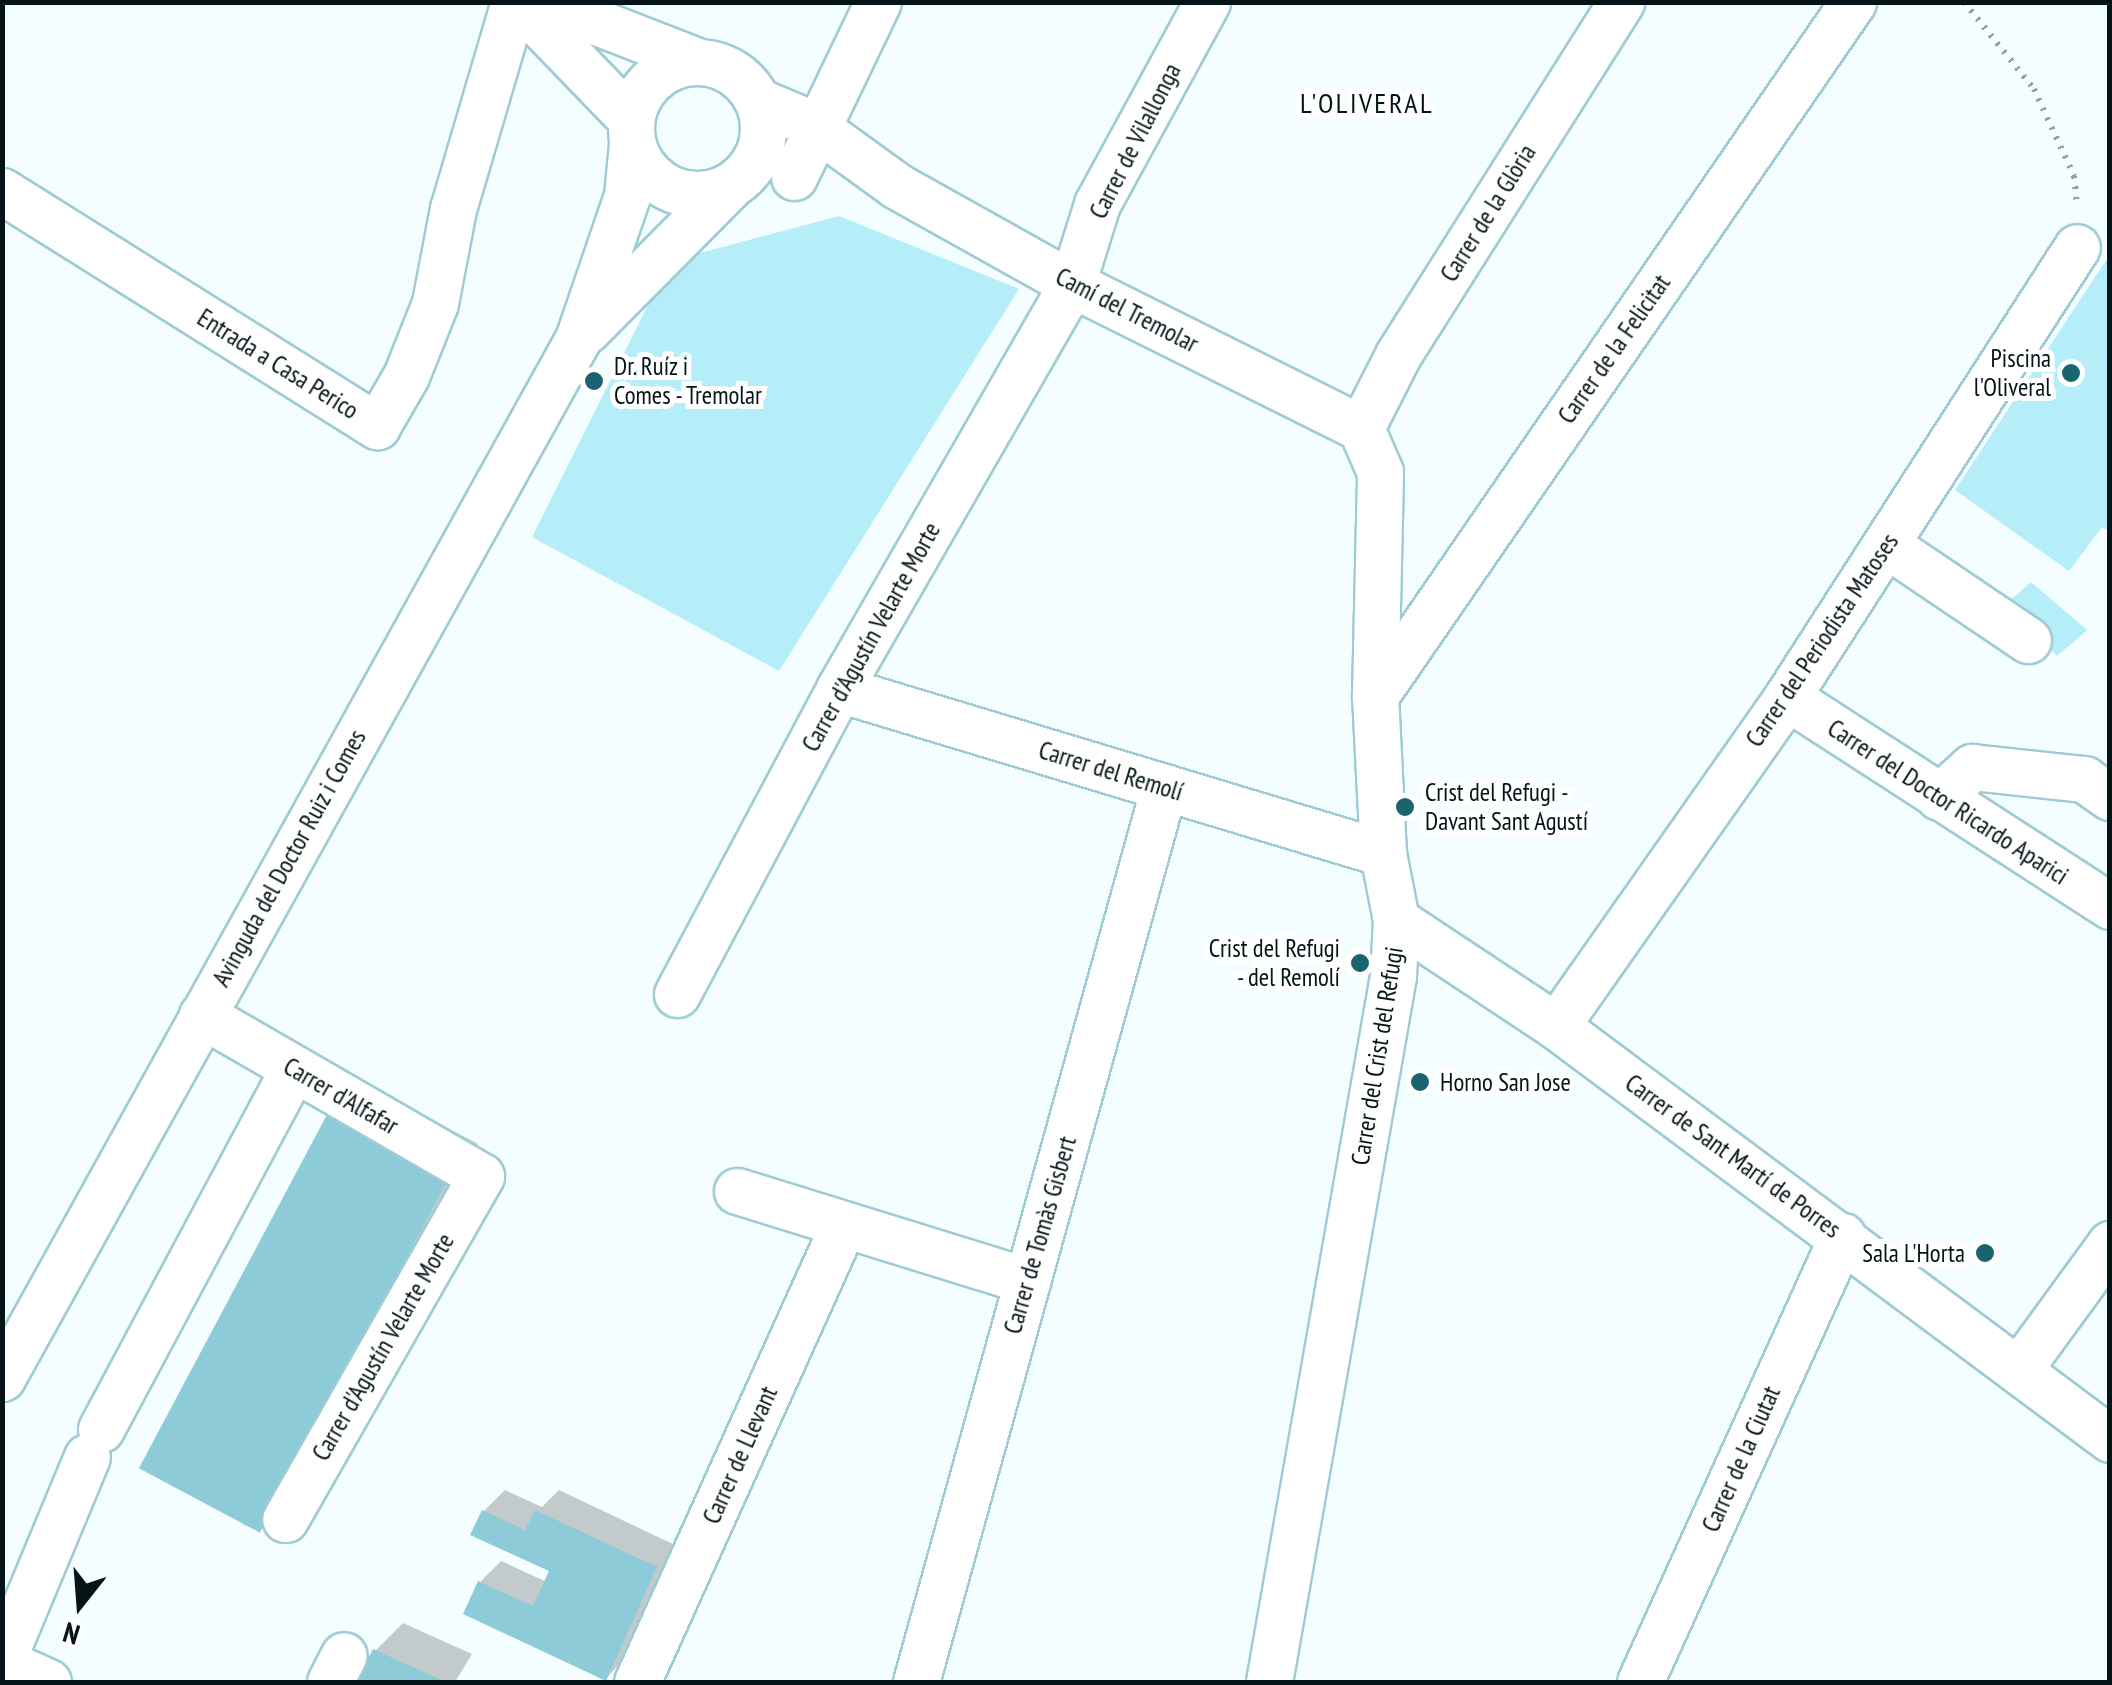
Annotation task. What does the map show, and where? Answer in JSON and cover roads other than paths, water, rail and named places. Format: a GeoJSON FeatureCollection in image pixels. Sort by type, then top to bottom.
{"type":"FeatureCollection","features":[{"type":"Feature","properties":{"kind":"street"},"geometry":{"type":"LineString","coordinates":[[516,2],[632,131],[660,183],[707,194],[735,181],[761,149],[758,101],[724,67],[700,62],[572,12],[528,2]]}},
{"type":"Feature","properties":{"kind":"street","name":"Entrada a Casa Perico"},"geometry":{"type":"LineString","coordinates":[[2,191],[377,426],[406,376],[435,303],[453,209],[516,2]]}},
{"type":"Feature","properties":{"kind":"street"},"geometry":{"type":"LineString","coordinates":[[794,178],[878,2]]}},
{"type":"Feature","properties":{"kind":"street","name":"Carrer de Vilallonga"},"geometry":{"type":"LineString","coordinates":[[1072,284],[1098,204],[1207,2]]}},
{"type":"Feature","properties":{"kind":"street","name":"Carrer de la Glòria"},"geometry":{"type":"LineString","coordinates":[[1362,428],[1398,355],[1620,2]]}},
{"type":"Feature","properties":{"kind":"street","name":"Carrer de la Felicitat"},"geometry":{"type":"LineString","coordinates":[[1375,696],[1853,2]]}},
{"type":"Feature","properties":{"kind":"street"},"geometry":{"type":"LineString","coordinates":[[632,131],[654,77],[700,62]]}},
{"type":"Feature","properties":{"kind":"street","name":"Camí del Tremolar"},"geometry":{"type":"LineString","coordinates":[[758,101],[820,118],[897,186],[1072,284],[1362,428]]}},
{"type":"Feature","properties":{"kind":"street","name":"Avinguda del Doctor Ruiz i Comes"},"geometry":{"type":"LineString","coordinates":[[2,1378],[578,338],[628,196],[632,131]]}},
{"type":"Feature","properties":{"kind":"street","name":"Camí del Tremolar"},"geometry":{"type":"LineString","coordinates":[[735,181],[794,178],[897,186]]}},
{"type":"Feature","properties":{"kind":"street","name":"Avinguda del Doctor Ruiz i Comes"},"geometry":{"type":"LineString","coordinates":[[578,338],[735,181]]}},
{"type":"Feature","properties":{"kind":"street","name":"Carrer del Periodista Matoses"},"geometry":{"type":"LineString","coordinates":[[1556,1026],[1786,696],[2077,247]]}},
{"type":"Feature","properties":{"kind":"street","name":"Carrer d'Agustín Velarte Morte"},"geometry":{"type":"LineString","coordinates":[[677,994],[839,688],[1072,284]]}},
{"type":"Feature","properties":{"kind":"street","name":"Carrer del Crist del Refugi"},"geometry":{"type":"LineString","coordinates":[[1270,1682],[1388,1004],[1396,920],[1383,854],[1375,696],[1380,472],[1362,428]]}},
{"type":"Feature","properties":{"kind":"street"},"geometry":{"type":"LineString","coordinates":[[1886,545],[2028,640]]}},
{"type":"Feature","properties":{"kind":"street","name":"Carrer del Remolí"},"geometry":{"type":"LineString","coordinates":[[839,688],[1383,854]]}},
{"type":"Feature","properties":{"kind":"street","name":"Carrer del Doctor Ricardo Aparici"},"geometry":{"type":"LineString","coordinates":[[1786,696],[2110,906]]}},
{"type":"Feature","properties":{"kind":"street"},"geometry":{"type":"LineString","coordinates":[[1939,796],[1972,767],[2084,779],[2110,797]]}},
{"type":"Feature","properties":{"kind":"street","name":"Carrer de Tomàs Gisbert"},"geometry":{"type":"LineString","coordinates":[[916,1682],[1164,787]]}},
{"type":"Feature","properties":{"kind":"street","name":"Carrer de Sant Martí de Porres"},"geometry":{"type":"LineString","coordinates":[[1396,920],[1556,1026],[2110,1439]]}},
{"type":"Feature","properties":{"kind":"street","name":"Carrer d'Alfafar"},"geometry":{"type":"LineString","coordinates":[[202,1015],[481,1176]]}},
{"type":"Feature","properties":{"kind":"street"},"geometry":{"type":"LineString","coordinates":[[48,1682],[2,1661],[94,1443],[293,1069]]}},
{"type":"Feature","properties":{"kind":"street","name":"Carrer d'Agustín Velarte Morte"},"geometry":{"type":"LineString","coordinates":[[284,1518],[481,1176]]}},
{"type":"Feature","properties":{"kind":"street"},"geometry":{"type":"LineString","coordinates":[[737,1191],[842,1227],[1027,1281]]}},
{"type":"Feature","properties":{"kind":"street","name":"Carrer de Llevant"},"geometry":{"type":"LineString","coordinates":[[638,1682],[842,1227]]}},
{"type":"Feature","properties":{"kind":"street","name":"Carrer de la Ciutat"},"geometry":{"type":"LineString","coordinates":[[1640,1682],[1842,1236]]}},
{"type":"Feature","properties":{"kind":"street"},"geometry":{"type":"LineString","coordinates":[[2018,1369],[2110,1244]]}},
{"type":"Feature","properties":{"kind":"place","name":"Piscina l'Oliveral"},"geometry":{"type":"Point","coordinates":[2071,373]}},
{"type":"Feature","properties":{"kind":"place","name":"Dr. Ruíz i Comes - Tremolar"},"geometry":{"type":"Point","coordinates":[594,381]}},
{"type":"Feature","properties":{"kind":"place","name":"Crist del Refugi - Davant Sant Agustí"},"geometry":{"type":"Point","coordinates":[1405,807]}},
{"type":"Feature","properties":{"kind":"place","name":"Crist del Refugi - del Remolí"},"geometry":{"type":"Point","coordinates":[1360,963]}},
{"type":"Feature","properties":{"kind":"place","name":"Horno San Jose"},"geometry":{"type":"Point","coordinates":[1420,1082]}},
{"type":"Feature","properties":{"kind":"place","name":"Sala L'Horta"},"geometry":{"type":"Point","coordinates":[1985,1253]}},
{"type":"Feature","properties":{"kind":"district","name":"L'OLIVERAL"},"geometry":{"type":"Point","coordinates":[1367,103]}}]}
